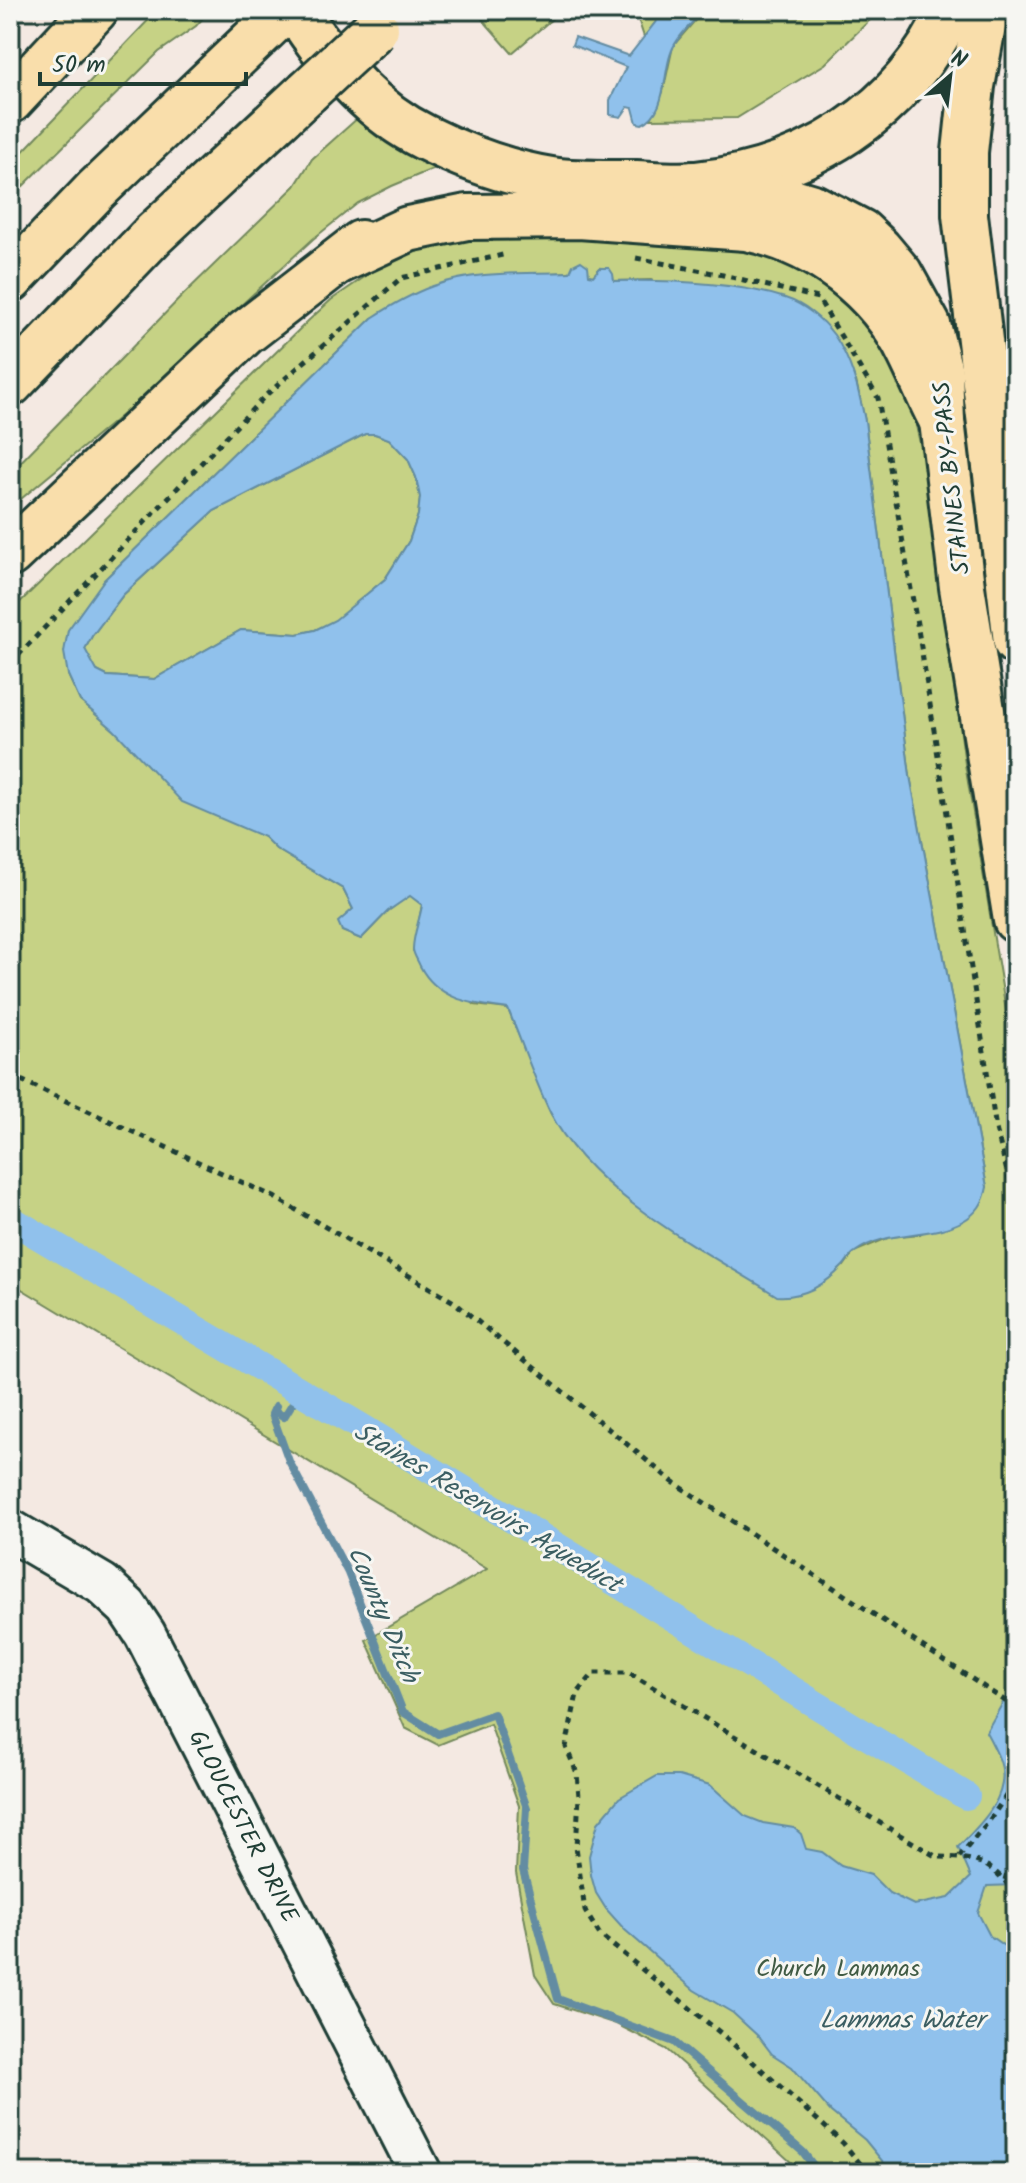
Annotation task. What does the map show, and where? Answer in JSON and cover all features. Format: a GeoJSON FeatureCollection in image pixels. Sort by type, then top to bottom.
{"type":"FeatureCollection","features":[{"type":"Feature","properties":{"kind":"main road"},"geometry":{"type":"LineString","coordinates":[[10,101],[95,10]]}},
{"type":"Feature","properties":{"kind":"main road"},"geometry":{"type":"LineString","coordinates":[[296,10],[312,35],[351,81],[371,102],[397,121],[423,137],[452,149],[550,180]]}},
{"type":"Feature","properties":{"kind":"main road"},"geometry":{"type":"LineString","coordinates":[[10,554],[245,333],[401,213],[450,190],[550,180],[694,184],[754,173],[792,160],[837,139],[875,113],[917,67],[935,41],[950,10]]}},
{"type":"Feature","properties":{"kind":"main road","name":"STAINES BY-PASS"},"geometry":{"type":"LineString","coordinates":[[986,10],[972,86],[965,152],[965,215],[1016,642]]}},
{"type":"Feature","properties":{"kind":"main road"},"geometry":{"type":"LineString","coordinates":[[10,384],[154,234],[387,19]]}},
{"type":"Feature","properties":{"kind":"main road"},"geometry":{"type":"LineString","coordinates":[[10,280],[96,190],[271,24]]}},
{"type":"Feature","properties":{"kind":"main road","name":"STAINES BY-PASS"},"geometry":{"type":"LineString","coordinates":[[694,184],[749,190],[813,207],[861,232],[900,274],[928,325],[940,372],[942,421],[962,587],[1016,920]]}},
{"type":"Feature","properties":{"kind":"main road"},"geometry":{"type":"LineString","coordinates":[[337,262],[408,229],[467,217],[579,216],[746,228],[773,233],[826,260],[847,275],[871,299],[911,355],[942,421]]}},
{"type":"Feature","properties":{"kind":"street","name":"GLOUCESTER DRIVE"},"geometry":{"type":"LineString","coordinates":[[10,1530],[102,1584],[127,1607],[145,1634],[421,2173]]}},
{"type":"Feature","properties":{"kind":"path"},"geometry":{"type":"LineString","coordinates":[[10,664],[265,396],[401,278],[507,254]]}},
{"type":"Feature","properties":{"kind":"path"},"geometry":{"type":"LineString","coordinates":[[629,257],[818,298],[878,398],[922,653],[996,1129],[1016,1206]]}},
{"type":"Feature","properties":{"kind":"path"},"geometry":{"type":"LineString","coordinates":[[10,1075],[274,1197],[454,1302],[673,1482],[1016,1708]]}},
{"type":"Feature","properties":{"kind":"path"},"geometry":{"type":"LineString","coordinates":[[868,2173],[843,2143],[723,2035],[600,1935],[585,1911],[576,1847],[577,1773],[566,1747],[577,1694],[594,1673],[629,1673],[937,1857],[973,1858],[998,1872],[1016,1894]]}},
{"type":"Feature","properties":{"kind":"path"},"geometry":{"type":"LineString","coordinates":[[1007,1703],[1016,1719]]}},
{"type":"Feature","properties":{"kind":"path"},"geometry":{"type":"LineString","coordinates":[[958,1858],[989,1821],[1016,1781]]}},
{"type":"Feature","properties":{"kind":"path"},"geometry":{"type":"LineString","coordinates":[[1005,1880],[1014,1850],[1016,1805]]}},
{"type":"Feature","properties":{"kind":"green space"},"geometry":{"type":"Polygon","coordinates":[[[210,10],[196,26],[159,52],[10,199],[10,165],[157,11],[210,10]]]}},
{"type":"Feature","properties":{"kind":"green space"},"geometry":{"type":"Polygon","coordinates":[[[570,10],[553,18],[512,53],[476,12],[570,10]]]}},
{"type":"Feature","properties":{"kind":"green space"},"geometry":{"type":"Polygon","coordinates":[[[635,10],[665,10],[644,37],[635,10]]]}},
{"type":"Feature","properties":{"kind":"green space"},"geometry":{"type":"Polygon","coordinates":[[[704,10],[880,10],[825,64],[737,118],[651,119],[663,92],[673,46],[704,10]]]}},
{"type":"Feature","properties":{"kind":"green space"},"geometry":{"type":"Polygon","coordinates":[[[360,116],[395,148],[440,166],[358,203],[313,239],[122,415],[21,499],[10,513],[10,473],[184,294],[295,186],[312,159],[360,116]]]}},
{"type":"Feature","properties":{"kind":"green space","name":"Church Lammas"},"geometry":{"type":"Polygon","coordinates":[[[575,233],[757,245],[826,280],[878,331],[907,386],[927,474],[965,764],[1016,1071],[1016,2173],[803,2173],[666,2049],[616,2024],[554,2004],[535,1975],[516,1873],[519,1806],[490,1724],[438,1745],[405,1728],[366,1640],[487,1569],[10,1282],[10,612],[331,300],[382,265],[459,235],[575,233]],[[600,268],[593,276],[570,272],[469,277],[372,318],[104,580],[68,675],[80,701],[114,730],[264,837],[276,849],[343,889],[353,909],[342,931],[361,939],[388,911],[410,895],[422,905],[413,951],[475,1005],[508,1009],[551,1114],[573,1146],[602,1177],[844,1266],[854,1252],[890,1237],[920,1234],[987,1187],[910,776],[865,421],[856,381],[651,280],[613,281],[600,268]]]}},
{"type":"Feature","properties":{"kind":"green space"},"geometry":{"type":"Polygon","coordinates":[[[365,434],[389,439],[408,459],[420,497],[418,515],[409,541],[385,579],[335,621],[315,630],[297,634],[241,630],[154,679],[107,676],[97,671],[85,649],[92,636],[123,595],[214,511],[365,434]]]}},
{"type":"Feature","properties":{"kind":"water"},"geometry":{"type":"Polygon","coordinates":[[[665,10],[704,10],[675,44],[661,99],[651,118],[642,124],[637,123],[633,108],[628,107],[621,117],[610,115],[610,100],[626,67],[572,45],[575,37],[629,56],[665,10]]]}},
{"type":"Feature","properties":{"kind":"water"},"geometry":{"type":"Polygon","coordinates":[[[581,261],[588,266],[589,275],[593,276],[600,268],[609,268],[614,281],[722,285],[765,293],[799,304],[834,335],[846,355],[863,410],[910,776],[987,1187],[979,1207],[963,1221],[950,1227],[867,1245],[853,1253],[836,1273],[821,1284],[796,1295],[777,1296],[683,1239],[620,1194],[592,1168],[568,1141],[550,1112],[508,1009],[447,994],[428,978],[420,966],[413,949],[422,905],[410,896],[388,911],[361,939],[342,931],[338,922],[353,909],[343,889],[276,849],[264,837],[182,802],[114,730],[80,701],[68,675],[64,652],[68,630],[104,580],[372,318],[409,296],[449,281],[501,274],[570,272],[573,265],[581,261]],[[365,434],[214,511],[123,595],[92,636],[85,649],[97,671],[107,676],[154,679],[241,630],[297,634],[315,630],[335,620],[385,579],[409,541],[418,515],[420,497],[408,459],[389,439],[365,434]]]}},
{"type":"Feature","properties":{"kind":"water","name":"Lammas Water"},"geometry":{"type":"Polygon","coordinates":[[[1016,1680],[1016,1885],[987,1886],[978,1913],[990,1936],[1016,1954],[1016,2173],[892,2173],[865,2140],[831,2112],[792,2067],[772,2054],[733,2013],[694,1990],[625,1930],[596,1893],[589,1856],[598,1823],[619,1798],[657,1776],[679,1776],[710,1785],[745,1816],[763,1823],[794,1828],[801,1834],[806,1849],[822,1852],[841,1866],[871,1875],[889,1893],[914,1905],[949,1898],[971,1877],[958,1847],[992,1808],[1002,1786],[1000,1761],[986,1732],[1016,1680]]]}},
{"type":"Feature","properties":{"kind":"waterway","name":"Staines Reservoirs Aqueduct"},"geometry":{"type":"LineString","coordinates":[[10,1219],[361,1427],[966,1796]]}},
{"type":"Feature","properties":{"kind":"waterway"},"geometry":{"type":"LineString","coordinates":[[274,1410],[284,1417],[300,1391]]}},
{"type":"Feature","properties":{"kind":"waterway","name":"County Ditch"},"geometry":{"type":"LineString","coordinates":[[276,1406],[272,1414],[289,1461],[348,1573],[403,1712],[438,1734],[494,1714],[527,1808],[523,1870],[558,1999],[674,2042],[803,2152],[819,2173]]}}]}
